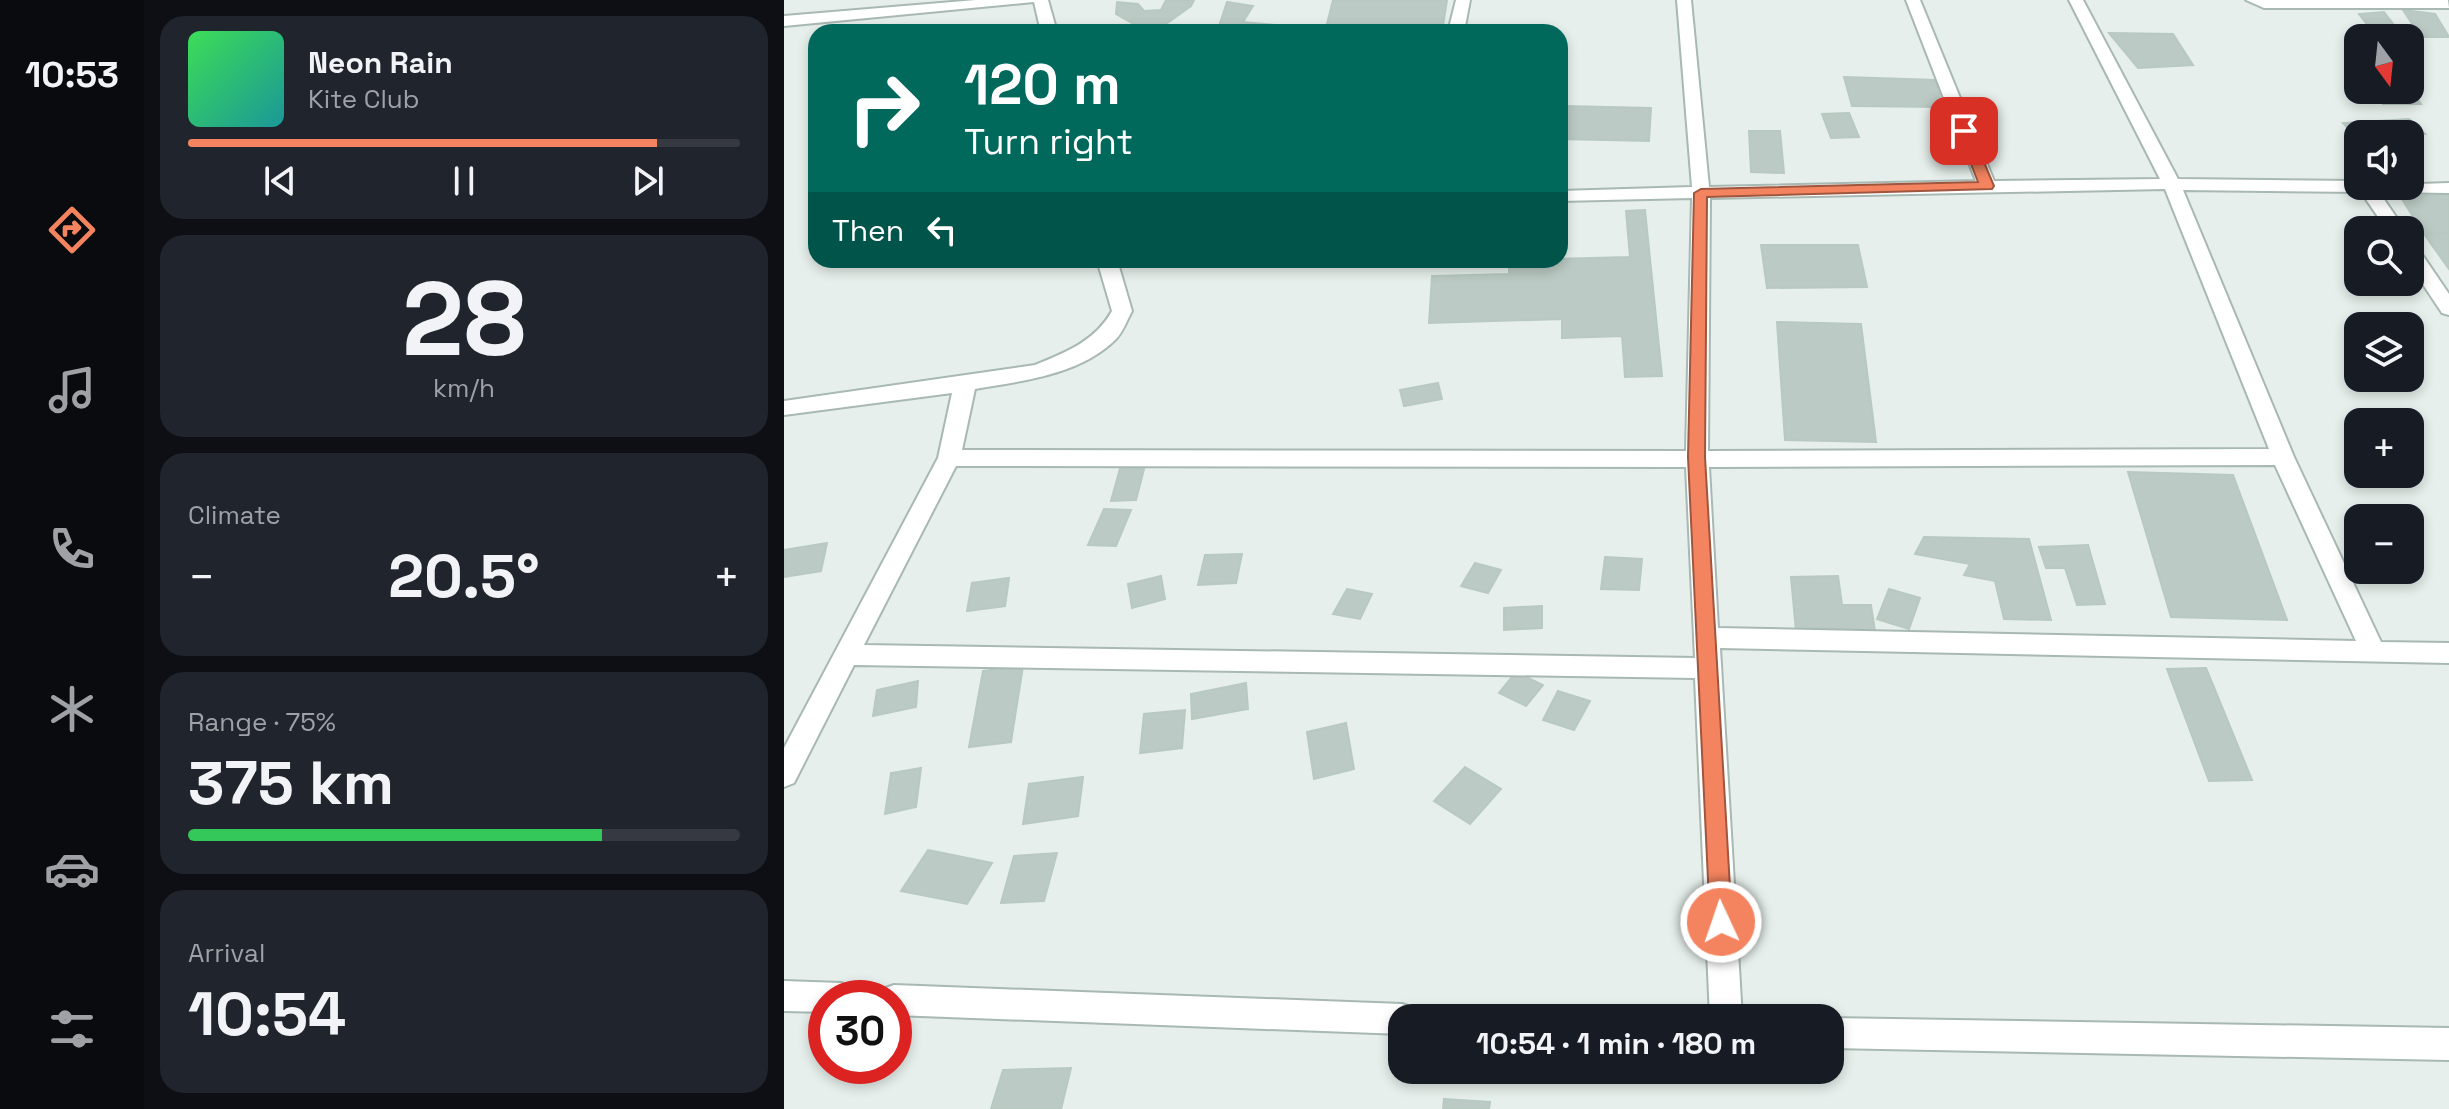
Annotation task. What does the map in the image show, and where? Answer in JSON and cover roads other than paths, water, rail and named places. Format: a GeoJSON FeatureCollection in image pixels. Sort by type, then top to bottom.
{"type":"FeatureCollection","features":[{"type":"Feature","properties":{"kind":"street"},"geometry":{"type":"LineString","coordinates":[[784,21],[1028,0]]}},
{"type":"Feature","properties":{"kind":"street"},"geometry":{"type":"LineString","coordinates":[[1041,0],[1047,24]]}},
{"type":"Feature","properties":{"kind":"street"},"geometry":{"type":"LineString","coordinates":[[1458,24],[1463,0]]}},
{"type":"Feature","properties":{"kind":"street"},"geometry":{"type":"LineString","coordinates":[[1684,0],[1701,193],[1697,457],[1725,1004]]}},
{"type":"Feature","properties":{"kind":"street"},"geometry":{"type":"LineString","coordinates":[[1913,0],[1987,186]]}},
{"type":"Feature","properties":{"kind":"street"},"geometry":{"type":"LineString","coordinates":[[2076,0],[2172,184],[2283,457],[2373,651]]}},
{"type":"Feature","properties":{"kind":"street"},"geometry":{"type":"LineString","coordinates":[[2253,0],[2264,4],[2446,4]]}},
{"type":"Feature","properties":{"kind":"street"},"geometry":{"type":"LineString","coordinates":[[1568,196],[2172,184],[2344,188]]}},
{"type":"Feature","properties":{"kind":"street"},"geometry":{"type":"LineString","coordinates":[[2424,188],[2449,188]]}},
{"type":"Feature","properties":{"kind":"street"},"geometry":{"type":"LineString","coordinates":[[784,408],[1040,371],[1080,354],[1109,334],[1122,311],[1109,268]]}},
{"type":"Feature","properties":{"kind":"street"},"geometry":{"type":"LineString","coordinates":[[2424,272],[2449,309]]}},
{"type":"Feature","properties":{"kind":"street"},"geometry":{"type":"LineString","coordinates":[[784,775],[949,458],[965,384]]}},
{"type":"Feature","properties":{"kind":"street"},"geometry":{"type":"LineString","coordinates":[[949,458],[2283,457]]}},
{"type":"Feature","properties":{"kind":"street"},"geometry":{"type":"LineString","coordinates":[[1706,638],[2449,653]]}},
{"type":"Feature","properties":{"kind":"street"},"geometry":{"type":"LineString","coordinates":[[848,655],[1708,668]]}},
{"type":"Feature","properties":{"kind":"street"},"geometry":{"type":"LineString","coordinates":[[784,996],[808,997]]}},
{"type":"Feature","properties":{"kind":"street"},"geometry":{"type":"LineString","coordinates":[[912,1001],[1388,1018]]}},
{"type":"Feature","properties":{"kind":"street"},"geometry":{"type":"LineString","coordinates":[[1844,1033],[2449,1044]]}}]}
